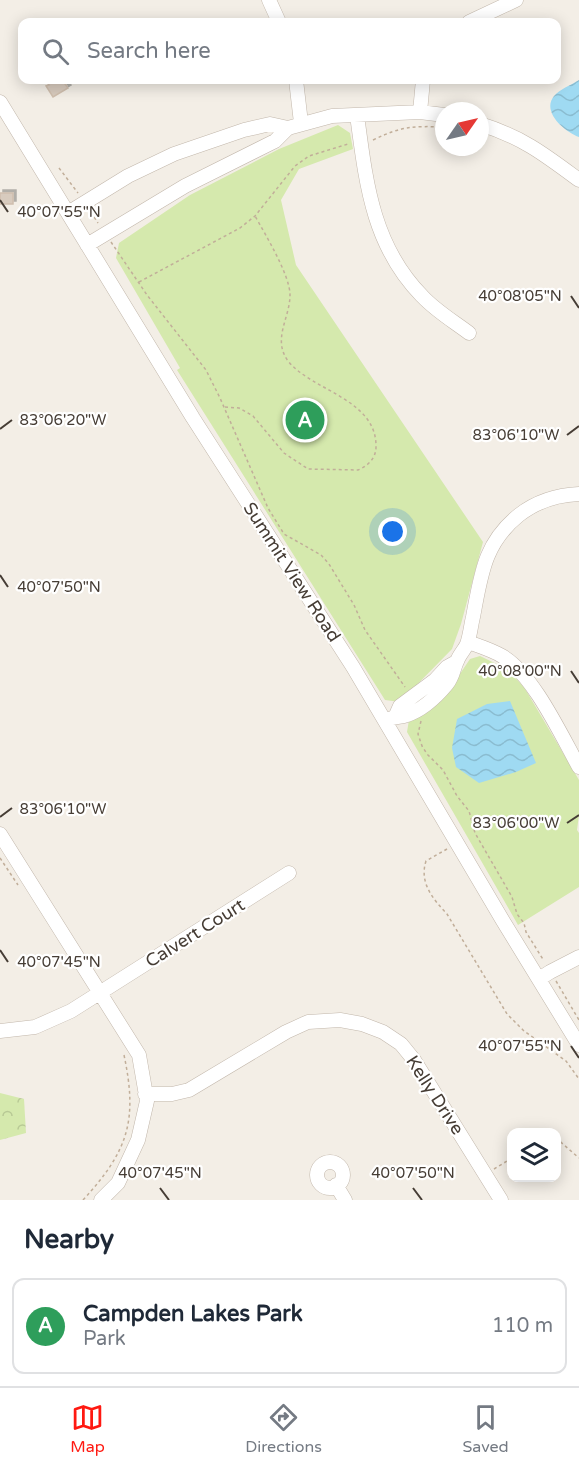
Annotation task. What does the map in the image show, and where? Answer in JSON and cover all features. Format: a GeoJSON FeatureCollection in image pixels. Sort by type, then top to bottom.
{"type":"FeatureCollection","features":[{"type":"Feature","properties":{"kind":"street"},"geometry":{"type":"LineString","coordinates":[[269,0],[277,18]]}},
{"type":"Feature","properties":{"kind":"street"},"geometry":{"type":"LineString","coordinates":[[478,18],[516,0]]}},
{"type":"Feature","properties":{"kind":"street"},"geometry":{"type":"LineString","coordinates":[[87,245],[185,186],[275,141],[294,125],[296,84]]}},
{"type":"Feature","properties":{"kind":"street"},"geometry":{"type":"LineString","coordinates":[[420,112],[423,84]]}},
{"type":"Feature","properties":{"kind":"street","name":"Summit View Road"},"geometry":{"type":"LineString","coordinates":[[0,102],[193,418],[353,667],[391,718],[503,921],[545,975],[579,1045]]}},
{"type":"Feature","properties":{"kind":"street"},"geometry":{"type":"LineString","coordinates":[[68,213],[128,177],[174,154],[244,130],[270,124],[294,125],[332,116],[420,112],[435,114]]}},
{"type":"Feature","properties":{"kind":"street"},"geometry":{"type":"LineString","coordinates":[[357,115],[370,199],[387,248],[401,271],[422,296],[469,333]]}},
{"type":"Feature","properties":{"kind":"street"},"geometry":{"type":"LineString","coordinates":[[489,126],[507,132],[541,151],[579,180]]}},
{"type":"Feature","properties":{"kind":"street"},"geometry":{"type":"LineString","coordinates":[[391,718],[400,706],[415,704],[447,667],[456,662],[468,642],[482,568],[499,534],[507,525],[540,502],[564,495],[579,494]]}},
{"type":"Feature","properties":{"kind":"street"},"geometry":{"type":"LineString","coordinates":[[468,642],[504,657],[521,672],[579,767]]}},
{"type":"Feature","properties":{"kind":"street"},"geometry":{"type":"LineString","coordinates":[[0,834],[139,1055],[147,1101],[138,1140],[118,1184],[101,1200]]}},
{"type":"Feature","properties":{"kind":"street","name":"Calvert Court"},"geometry":{"type":"LineString","coordinates":[[0,1030],[35,1027],[70,1011],[289,873]]}},
{"type":"Feature","properties":{"kind":"street"},"geometry":{"type":"LineString","coordinates":[[545,975],[579,957]]}},
{"type":"Feature","properties":{"kind":"street","name":"Kelly Drive"},"geometry":{"type":"LineString","coordinates":[[145,1094],[172,1094],[189,1090],[286,1032],[308,1022],[340,1020],[362,1024],[383,1032],[407,1052],[501,1200]]}},
{"type":"Feature","properties":{"kind":"street"},"geometry":{"type":"LineString","coordinates":[[336,1185],[345,1200]]}},
{"type":"Feature","properties":{"kind":"path"},"geometry":{"type":"LineString","coordinates":[[138,282],[240,228],[255,216],[295,166],[309,156],[322,150],[374,140],[412,125],[435,126]]}},
{"type":"Feature","properties":{"kind":"path"},"geometry":{"type":"LineString","coordinates":[[59,168],[138,282],[206,370],[264,499],[284,534],[321,555],[329,564],[354,605],[365,630],[415,704],[421,722],[418,739],[427,754],[448,777],[457,796],[469,811],[475,833],[512,897],[517,914],[524,923],[545,975],[579,1020]]}},
{"type":"Feature","properties":{"kind":"path"},"geometry":{"type":"LineString","coordinates":[[224,407],[239,408],[253,416],[284,453],[308,469],[358,470],[364,468],[373,459],[376,451],[376,438],[365,416],[348,401],[293,366],[281,348],[281,335],[290,292],[255,216]]}},
{"type":"Feature","properties":{"kind":"path"},"geometry":{"type":"LineString","coordinates":[[470,836],[475,833]]}},
{"type":"Feature","properties":{"kind":"path"},"geometry":{"type":"LineString","coordinates":[[450,847],[426,861],[423,878],[427,887],[437,904],[447,914],[507,1014],[524,1031],[566,1061],[579,1079]]}},
{"type":"Feature","properties":{"kind":"path"},"geometry":{"type":"LineString","coordinates":[[0,858],[18,885]]}},
{"type":"Feature","properties":{"kind":"path"},"geometry":{"type":"LineString","coordinates":[[83,1200],[105,1176],[119,1152],[128,1126],[131,1097],[124,1054]]}},
{"type":"Feature","properties":{"kind":"path"},"geometry":{"type":"LineString","coordinates":[[561,1142],[579,1158]]}},
{"type":"Feature","properties":{"kind":"path"},"geometry":{"type":"LineString","coordinates":[[486,1174],[507,1161]]}},
{"type":"Feature","properties":{"kind":"green space"},"geometry":{"type":"Polygon","coordinates":[[[338,125],[350,133],[353,149],[299,169],[281,200],[296,265],[483,542],[452,649],[400,702],[385,700],[177,370],[180,368],[116,258],[119,243],[190,195],[279,149],[338,125]]]}},
{"type":"Feature","properties":{"kind":"green space"},"geometry":{"type":"Polygon","coordinates":[[[480,656],[507,669],[524,687],[579,780],[577,830],[579,833],[579,887],[518,925],[407,732],[409,720],[447,693],[470,659],[480,656]]]}},
{"type":"Feature","properties":{"kind":"green space"},"geometry":{"type":"Polygon","coordinates":[[[0,1093],[24,1099],[26,1133],[0,1140],[0,1093]]]}},
{"type":"Feature","properties":{"kind":"water"},"geometry":{"type":"Polygon","coordinates":[[[579,80],[579,137],[567,131],[556,121],[550,108],[556,94],[579,80]]]}},
{"type":"Feature","properties":{"kind":"water"},"geometry":{"type":"Polygon","coordinates":[[[510,701],[536,763],[516,772],[479,783],[456,767],[452,748],[457,719],[487,704],[510,701]]]}},
{"type":"Feature","properties":{"kind":"building"},"geometry":{"type":"Polygon","coordinates":[[[65,84],[68,88],[53,97],[46,86],[65,84]]]}},
{"type":"Feature","properties":{"kind":"building"},"geometry":{"type":"Polygon","coordinates":[[[0,193],[13,193],[13,204],[0,204],[0,193]]]}},
{"type":"Feature","properties":{"kind":"place","name":"Campden Lakes Park"},"geometry":{"type":"Point","coordinates":[305,420]}}]}
